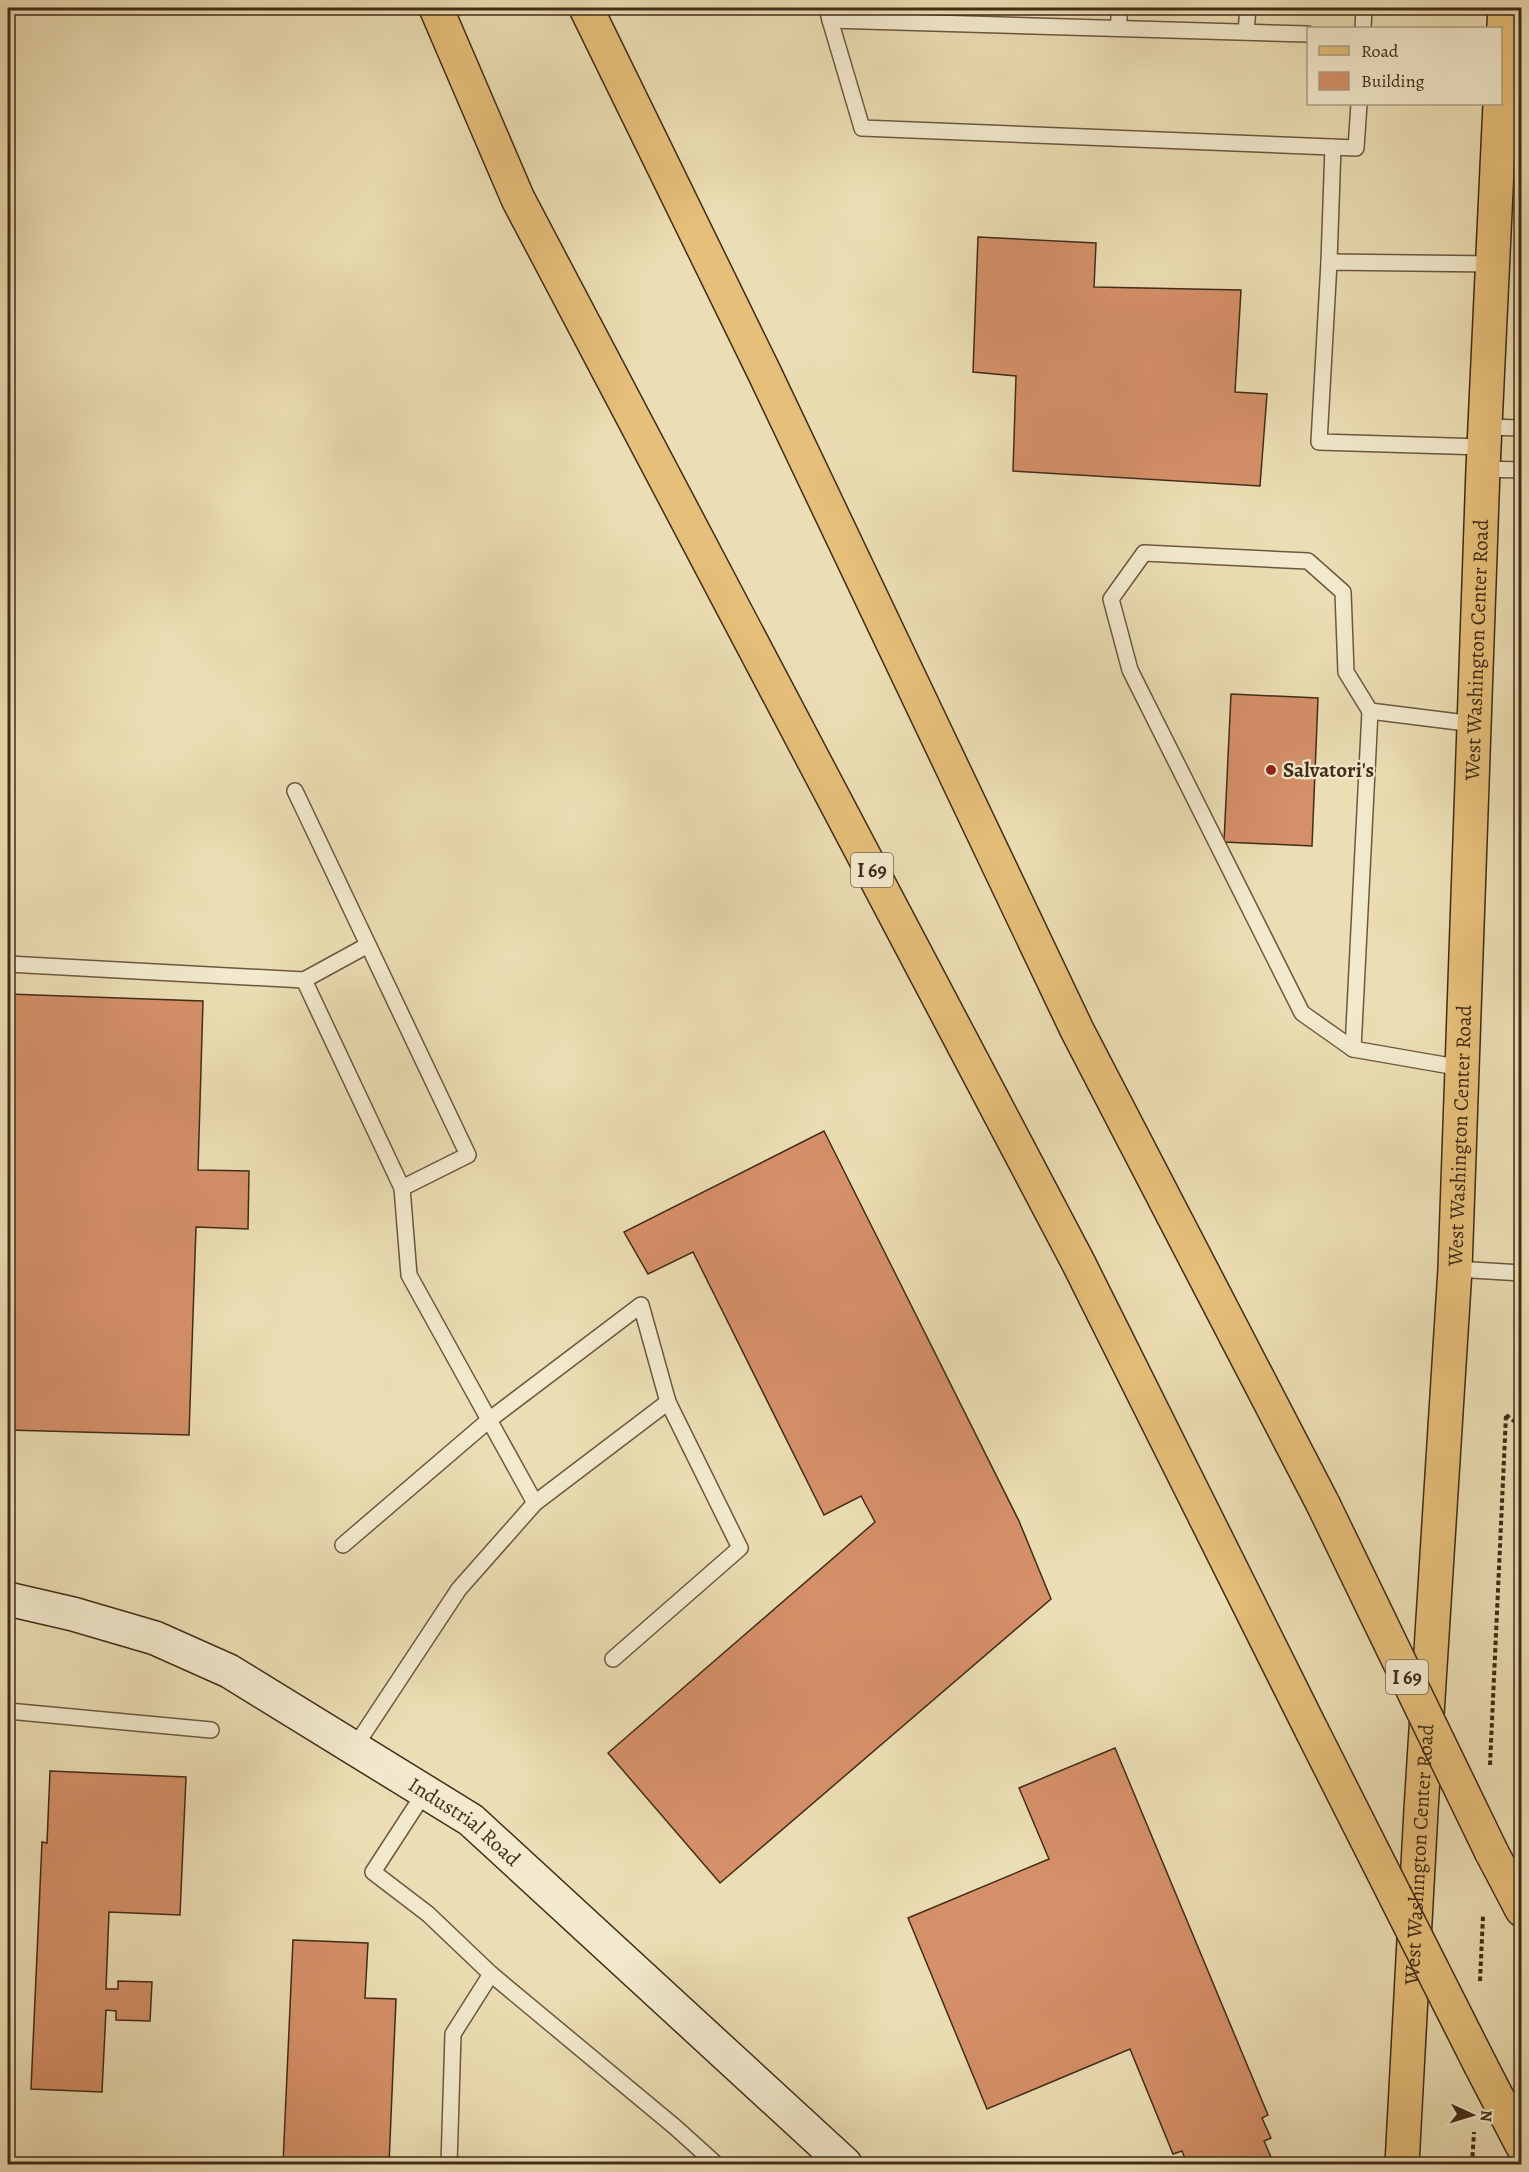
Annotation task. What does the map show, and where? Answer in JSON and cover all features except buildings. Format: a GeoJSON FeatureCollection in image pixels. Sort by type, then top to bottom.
{"type":"FeatureCollection","features":[{"type":"Feature","properties":{"kind":"main road","name":"I 69"},"geometry":{"type":"LineString","coordinates":[[436,8],[518,199],[1079,1264],[1521,2145]]}},
{"type":"Feature","properties":{"kind":"main road","name":"I 69"},"geometry":{"type":"LineString","coordinates":[[586,8],[764,372],[1077,1030],[1323,1504],[1521,1910]]}},
{"type":"Feature","properties":{"kind":"main road"},"geometry":{"type":"LineString","coordinates":[[1502,41],[1504,8]]}},
{"type":"Feature","properties":{"kind":"main road","name":"West Washington Center Road"},"geometry":{"type":"LineString","coordinates":[[1402,2164],[1421,1810],[1455,1269],[1484,447],[1500,105]]}},
{"type":"Feature","properties":{"kind":"street","name":"Industrial Road"},"geometry":{"type":"LineString","coordinates":[[8,1599],[73,1614],[155,1638],[229,1671],[471,1820],[845,2164]]}},
{"type":"Feature","properties":{"kind":"lane"},"geometry":{"type":"LineString","coordinates":[[1118,28],[1120,8]]}},
{"type":"Feature","properties":{"kind":"lane"},"geometry":{"type":"LineString","coordinates":[[1246,32],[1248,8]]}},
{"type":"Feature","properties":{"kind":"lane"},"geometry":{"type":"LineString","coordinates":[[1363,27],[1364,8]]}},
{"type":"Feature","properties":{"kind":"lane"},"geometry":{"type":"LineString","coordinates":[[1307,34],[1118,28],[828,14],[862,128],[1356,148],[1359,105]]}},
{"type":"Feature","properties":{"kind":"lane"},"geometry":{"type":"LineString","coordinates":[[1333,147],[1319,442],[1484,447],[1521,428]]}},
{"type":"Feature","properties":{"kind":"lane"},"geometry":{"type":"LineString","coordinates":[[1329,262],[1492,264]]}},
{"type":"Feature","properties":{"kind":"lane"},"geometry":{"type":"LineString","coordinates":[[1484,447],[1521,470]]}},
{"type":"Feature","properties":{"kind":"lane"},"geometry":{"type":"LineString","coordinates":[[1353,1049],[1370,711],[1346,672],[1343,592],[1308,561],[1144,552],[1111,599],[1130,670],[1302,1013],[1353,1049],[1462,1068]]}},
{"type":"Feature","properties":{"kind":"lane"},"geometry":{"type":"LineString","coordinates":[[1370,711],[1474,723]]}},
{"type":"Feature","properties":{"kind":"lane"},"geometry":{"type":"LineString","coordinates":[[295,791],[468,1155],[402,1188]]}},
{"type":"Feature","properties":{"kind":"lane"},"geometry":{"type":"LineString","coordinates":[[8,964],[304,980],[368,945]]}},
{"type":"Feature","properties":{"kind":"lane"},"geometry":{"type":"LineString","coordinates":[[304,980],[402,1188],[410,1275],[535,1503]]}},
{"type":"Feature","properties":{"kind":"lane"},"geometry":{"type":"LineString","coordinates":[[1455,1269],[1521,1273]]}},
{"type":"Feature","properties":{"kind":"lane"},"geometry":{"type":"LineString","coordinates":[[343,1545],[489,1420],[641,1305],[668,1402],[740,1548],[613,1659]]}},
{"type":"Feature","properties":{"kind":"lane"},"geometry":{"type":"LineString","coordinates":[[354,1749],[459,1588],[535,1503],[668,1402]]}},
{"type":"Feature","properties":{"kind":"lane"},"geometry":{"type":"LineString","coordinates":[[8,1712],[211,1730]]}},
{"type":"Feature","properties":{"kind":"lane"},"geometry":{"type":"LineString","coordinates":[[425,1792],[373,1872],[428,1914],[491,1974],[675,2127],[716,2164]]}},
{"type":"Feature","properties":{"kind":"lane"},"geometry":{"type":"LineString","coordinates":[[449,2164],[453,2034],[491,1974]]}},
{"type":"Feature","properties":{"kind":"path"},"geometry":{"type":"LineString","coordinates":[[1506,1415],[1521,1427]]}},
{"type":"Feature","properties":{"kind":"place","name":"Salvatori's"},"geometry":{"type":"Point","coordinates":[1271,770]}}]}
